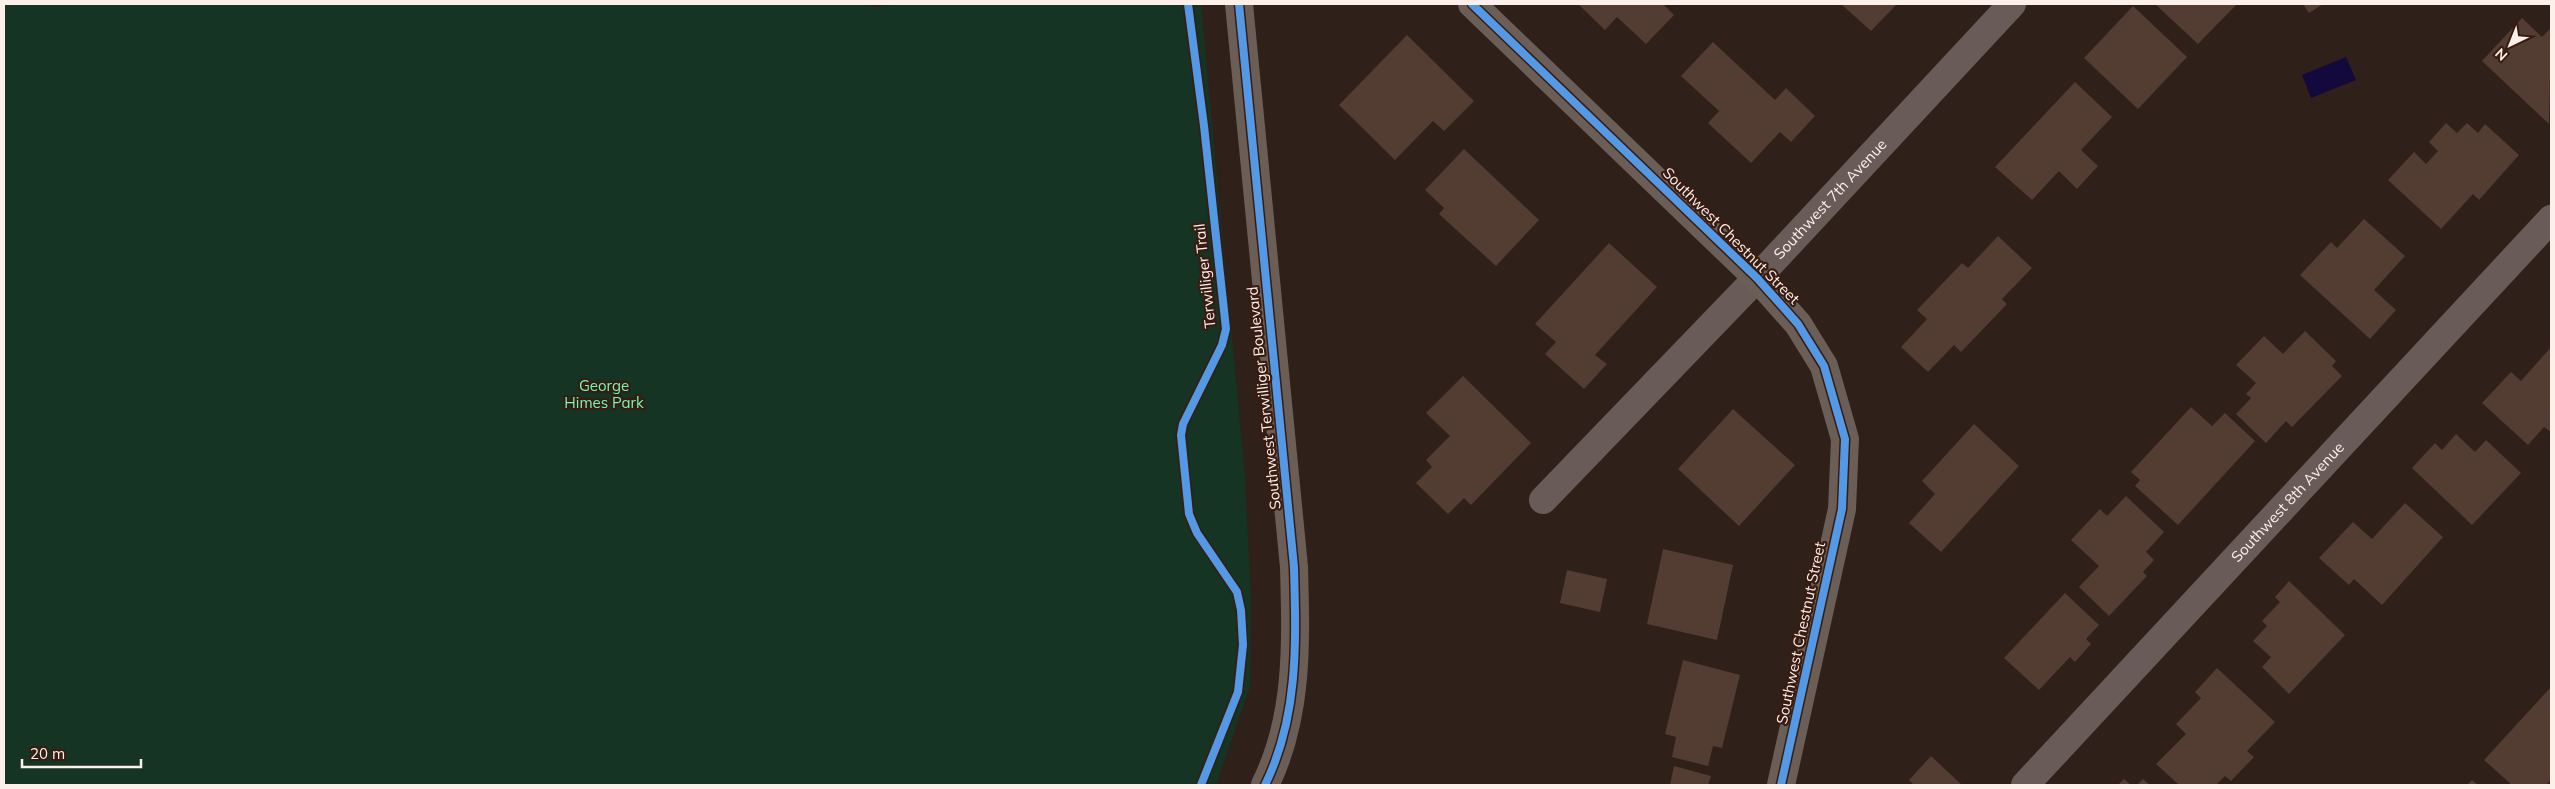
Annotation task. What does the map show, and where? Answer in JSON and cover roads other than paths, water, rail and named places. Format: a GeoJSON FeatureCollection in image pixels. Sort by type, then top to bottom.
{"type":"FeatureCollection","features":[{"type":"Feature","properties":{"kind":"street","name":"Southwest Terwilliger Boulevard"},"geometry":{"type":"LineString","coordinates":[[1239,4],[1294,567],[1296,635],[1290,714],[1286,733],[1265,785]]}},
{"type":"Feature","properties":{"kind":"street","name":"Southwest Chestnut Street"},"geometry":{"type":"LineString","coordinates":[[1472,4],[1757,278],[1798,324],[1824,366],[1845,439],[1842,510],[1782,785]]}},
{"type":"Feature","properties":{"kind":"street","name":"Southwest 7th Avenue"},"geometry":{"type":"LineString","coordinates":[[1543,500],[1757,278],[2012,4]]}},
{"type":"Feature","properties":{"kind":"street","name":"Southwest 8th Avenue"},"geometry":{"type":"LineString","coordinates":[[2025,785],[2551,220]]}},
{"type":"Feature","properties":{"kind":"park label","name":"George Himes Park"},"geometry":{"type":"Point","coordinates":[604,394]}}]}
